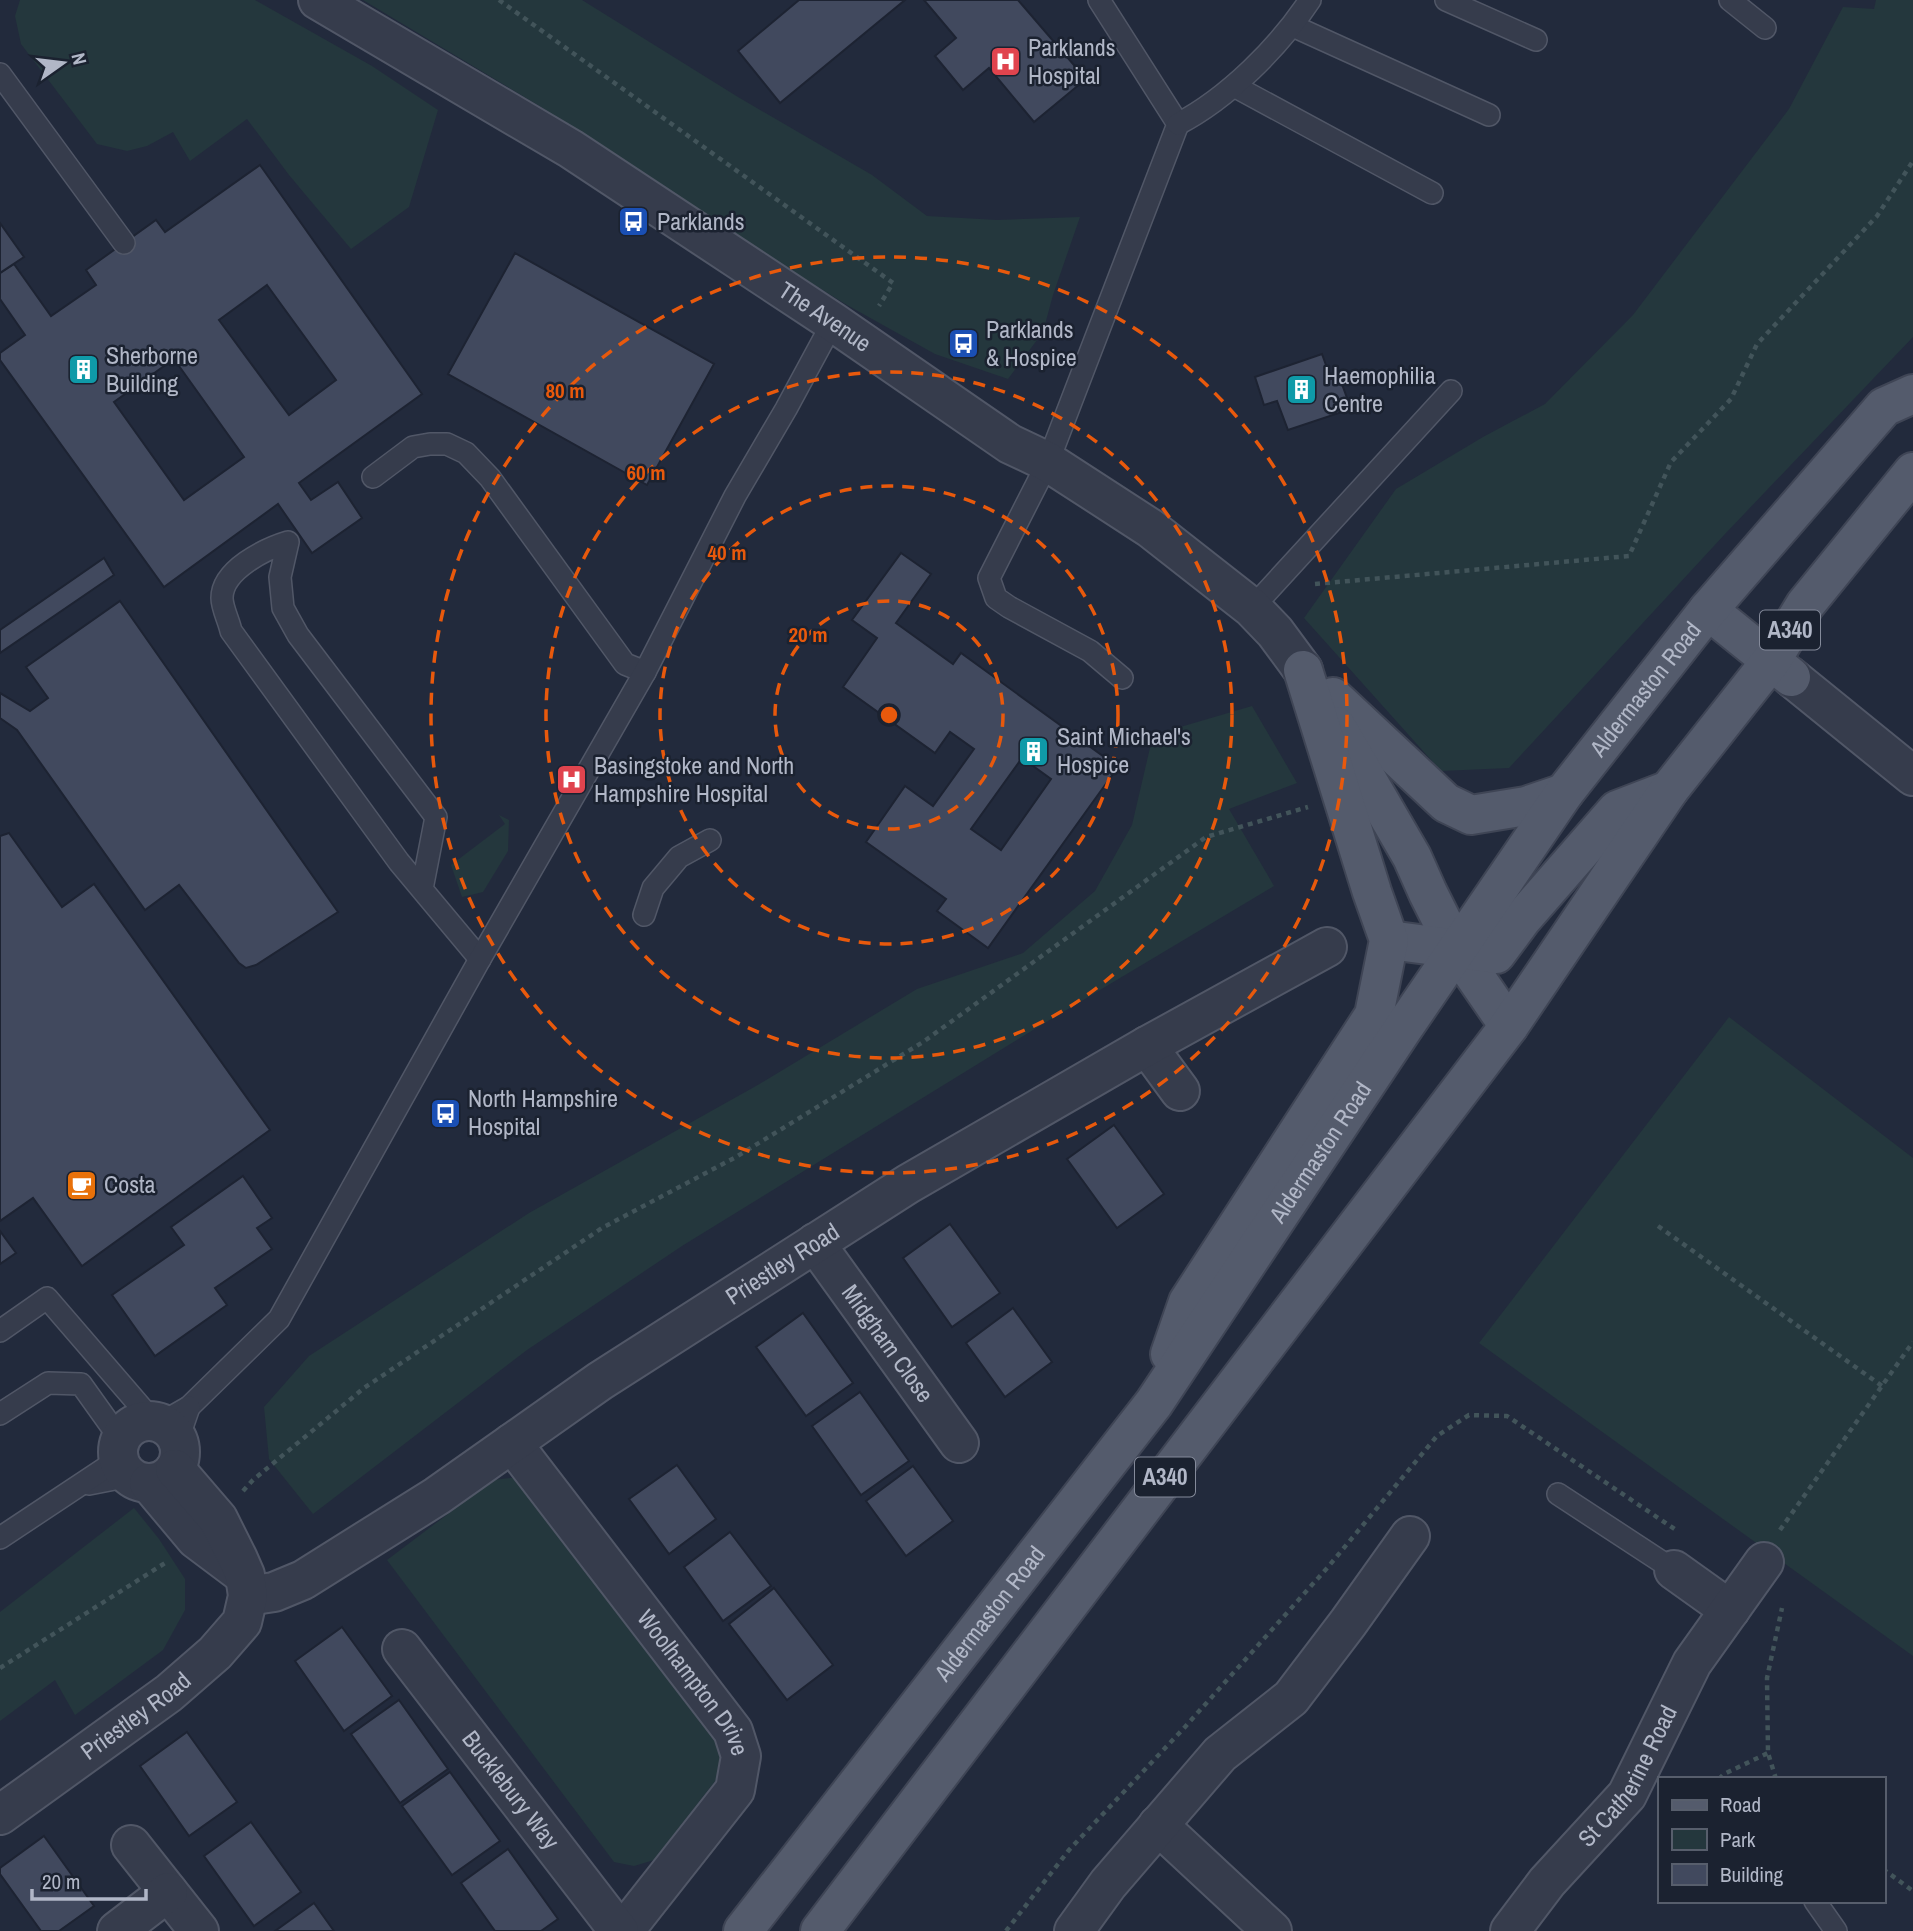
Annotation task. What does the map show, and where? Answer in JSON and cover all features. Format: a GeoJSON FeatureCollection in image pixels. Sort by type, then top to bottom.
{"type":"FeatureCollection","features":[{"type":"Feature","properties":{"kind":"main road","name":"Aldermaston Road"},"geometry":{"type":"LineString","coordinates":[[743,1931],[1154,1403],[1456,949],[1564,793],[1708,610],[1884,407],[1913,394]]}},
{"type":"Feature","properties":{"kind":"main road","name":"A340"},"geometry":{"type":"LineString","coordinates":[[820,1931],[1509,1026],[1668,790],[1781,669],[1805,604],[1913,472]]}},
{"type":"Feature","properties":{"kind":"main road"},"geometry":{"type":"LineString","coordinates":[[1708,610],[1781,669]]}},
{"type":"Feature","properties":{"kind":"main road"},"geometry":{"type":"LineString","coordinates":[[1303,670],[1446,803],[1471,815],[1526,806],[1564,793]]}},
{"type":"Feature","properties":{"kind":"main road"},"geometry":{"type":"LineString","coordinates":[[1303,670],[1389,940],[1496,954],[1522,919],[1616,810],[1668,790]]}},
{"type":"Feature","properties":{"kind":"main road"},"geometry":{"type":"LineString","coordinates":[[1303,670],[1412,857],[1456,949],[1509,1026]]}},
{"type":"Feature","properties":{"kind":"main road","name":"A340"},"geometry":{"type":"LineString","coordinates":[[1154,1403],[1188,1302],[1374,1015],[1389,940]]}},
{"type":"Feature","properties":{"kind":"street","name":"The Avenue"},"geometry":{"type":"LineString","coordinates":[[318,0],[571,149],[1010,444],[1048,462],[1262,598],[1275,632],[1303,670]]}},
{"type":"Feature","properties":{"kind":"street"},"geometry":{"type":"LineString","coordinates":[[1781,669],[1913,776]]}},
{"type":"Feature","properties":{"kind":"street","name":"Priestley Road"},"geometry":{"type":"LineString","coordinates":[[0,1815],[169,1693],[215,1653],[242,1622],[247,1586],[274,1592],[303,1580],[437,1496],[600,1381],[908,1184],[1147,1046],[1327,947]]}},
{"type":"Feature","properties":{"kind":"street"},"geometry":{"type":"LineString","coordinates":[[1147,1046],[1180,1091]]}},
{"type":"Feature","properties":{"kind":"street","name":"Midgham Close"},"geometry":{"type":"LineString","coordinates":[[816,1243],[959,1444]]}},
{"type":"Feature","properties":{"kind":"street","name":"Woolhampton Drive"},"geometry":{"type":"LineString","coordinates":[[512,1443],[733,1731],[741,1756],[735,1790],[622,1931]]}},
{"type":"Feature","properties":{"kind":"street"},"geometry":{"type":"LineString","coordinates":[[153,1446],[196,1539],[247,1586]]}},
{"type":"Feature","properties":{"kind":"street"},"geometry":{"type":"LineString","coordinates":[[1074,1931],[1108,1884],[1220,1754],[1291,1698],[1410,1536]]}},
{"type":"Feature","properties":{"kind":"street","name":"St Catherine Road"},"geometry":{"type":"LineString","coordinates":[[1510,1931],[1547,1882],[1627,1795],[1692,1663],[1764,1562]]}},
{"type":"Feature","properties":{"kind":"street"},"geometry":{"type":"LineString","coordinates":[[1674,1570],[1730,1610]]}},
{"type":"Feature","properties":{"kind":"street","name":"Bucklebury Way"},"geometry":{"type":"LineString","coordinates":[[402,1650],[622,1931]]}},
{"type":"Feature","properties":{"kind":"street"},"geometry":{"type":"LineString","coordinates":[[1158,1825],[1272,1931]]}},
{"type":"Feature","properties":{"kind":"street"},"geometry":{"type":"LineString","coordinates":[[131,1845],[199,1931]]}},
{"type":"Feature","properties":{"kind":"street"},"geometry":{"type":"LineString","coordinates":[[117,1931],[169,1892]]}},
{"type":"Feature","properties":{"kind":"lane"},"geometry":{"type":"LineString","coordinates":[[1099,0],[1178,124]]}},
{"type":"Feature","properties":{"kind":"lane"},"geometry":{"type":"LineString","coordinates":[[1122,678],[1090,651],[996,598],[989,578],[1048,462],[1178,124],[1199,113],[1234,86],[1293,26],[1310,0]]}},
{"type":"Feature","properties":{"kind":"lane"},"geometry":{"type":"LineString","coordinates":[[1446,0],[1536,40]]}},
{"type":"Feature","properties":{"kind":"lane"},"geometry":{"type":"LineString","coordinates":[[1730,0],[1765,28]]}},
{"type":"Feature","properties":{"kind":"lane"},"geometry":{"type":"LineString","coordinates":[[1293,26],[1489,116]]}},
{"type":"Feature","properties":{"kind":"lane"},"geometry":{"type":"LineString","coordinates":[[0,74],[124,243]]}},
{"type":"Feature","properties":{"kind":"lane"},"geometry":{"type":"LineString","coordinates":[[1234,86],[1432,192]]}},
{"type":"Feature","properties":{"kind":"lane"},"geometry":{"type":"LineString","coordinates":[[0,1538],[74,1488],[153,1446],[279,1319],[480,959],[645,672],[735,496],[786,409],[845,331]]}},
{"type":"Feature","properties":{"kind":"lane"},"geometry":{"type":"LineString","coordinates":[[1262,598],[1451,391]]}},
{"type":"Feature","properties":{"kind":"lane"},"geometry":{"type":"LineString","coordinates":[[373,477],[413,447],[447,444],[466,453],[490,478],[625,664],[645,672]]}},
{"type":"Feature","properties":{"kind":"lane"},"geometry":{"type":"LineString","coordinates":[[422,889],[436,817],[298,635],[283,608],[280,577],[288,542],[268,548],[230,575],[222,597],[231,631],[391,851],[422,889],[480,959]]}},
{"type":"Feature","properties":{"kind":"lane"},"geometry":{"type":"LineString","coordinates":[[644,915],[653,888],[679,858],[710,840]]}},
{"type":"Feature","properties":{"kind":"lane"},"geometry":{"type":"LineString","coordinates":[[0,1331],[47,1298],[153,1446]]}},
{"type":"Feature","properties":{"kind":"lane"},"geometry":{"type":"LineString","coordinates":[[0,1414],[48,1383],[80,1384],[153,1446]]}},
{"type":"Feature","properties":{"kind":"lane"},"geometry":{"type":"LineString","coordinates":[[1558,1494],[1674,1570]]}},
{"type":"Feature","properties":{"kind":"lane"},"geometry":{"type":"LineString","coordinates":[[1816,1903],[1836,1931]]}},
{"type":"Feature","properties":{"kind":"path"},"geometry":{"type":"LineString","coordinates":[[499,0],[893,283],[845,331]]}},
{"type":"Feature","properties":{"kind":"path"},"geometry":{"type":"LineString","coordinates":[[1262,598],[1629,556],[1671,462],[1731,399],[1757,344],[1877,215],[1913,161]]}},
{"type":"Feature","properties":{"kind":"path"},"geometry":{"type":"LineString","coordinates":[[253,1480],[364,1388],[602,1228],[736,1157],[923,1042],[1206,837],[1318,804]]}},
{"type":"Feature","properties":{"kind":"path"},"geometry":{"type":"LineString","coordinates":[[1658,1226],[1882,1386]]}},
{"type":"Feature","properties":{"kind":"path"},"geometry":{"type":"LineString","coordinates":[[1764,1562],[1773,1539],[1913,1342]]}},
{"type":"Feature","properties":{"kind":"path"},"geometry":{"type":"LineString","coordinates":[[1006,1931],[1069,1850],[1185,1727],[1328,1567],[1437,1436],[1469,1415]]}},
{"type":"Feature","properties":{"kind":"path"},"geometry":{"type":"LineString","coordinates":[[0,1668],[161,1565]]}},
{"type":"Feature","properties":{"kind":"path"},"geometry":{"type":"LineString","coordinates":[[1721,1777],[1768,1753]]}},
{"type":"Feature","properties":{"kind":"path"},"geometry":{"type":"LineString","coordinates":[[1885,1870],[1913,1891]]}},
{"type":"Feature","properties":{"kind":"green space"},"geometry":{"type":"Polygon","coordinates":[[[20,0],[255,0],[372,66],[438,110],[409,207],[351,249],[289,175],[247,119],[190,161],[173,132],[147,146],[127,151],[97,144],[21,44],[15,16],[20,0]]]}},
{"type":"Feature","properties":{"kind":"green space"},"geometry":{"type":"Polygon","coordinates":[[[363,0],[582,0],[738,97],[872,175],[927,216],[997,220],[1080,217],[1043,332],[1008,379],[935,354],[847,305],[754,248],[541,107],[363,0]]]}},
{"type":"Feature","properties":{"kind":"green space"},"geometry":{"type":"Polygon","coordinates":[[[1876,0],[1913,0],[1913,337],[1725,534],[1509,768],[1441,771],[1304,618],[1396,489],[1545,404],[1633,315],[1789,109],[1843,7],[1874,9],[1876,0]]]}},
{"type":"Feature","properties":{"kind":"green space"},"geometry":{"type":"Polygon","coordinates":[[[1252,706],[1297,783],[1229,809],[1274,886],[1033,1030],[682,1246],[527,1350],[313,1514],[269,1459],[264,1407],[309,1356],[529,1213],[756,1086],[917,989],[1023,953],[1095,891],[1132,825],[1153,735],[1252,706]]]}},
{"type":"Feature","properties":{"kind":"green space"},"geometry":{"type":"Polygon","coordinates":[[[499,815],[509,820],[508,851],[483,892],[462,897],[451,865],[505,824],[499,815]]]}},
{"type":"Feature","properties":{"kind":"green space"},"geometry":{"type":"Polygon","coordinates":[[[1729,1017],[1913,1158],[1913,1656],[1479,1343],[1729,1017]]]}},
{"type":"Feature","properties":{"kind":"green space"},"geometry":{"type":"Polygon","coordinates":[[[518,1477],[721,1745],[723,1771],[654,1860],[634,1866],[614,1862],[387,1560],[493,1480],[518,1477]]]}},
{"type":"Feature","properties":{"kind":"green space"},"geometry":{"type":"Polygon","coordinates":[[[134,1508],[159,1539],[185,1579],[185,1610],[163,1650],[75,1715],[55,1680],[0,1721],[0,1612],[134,1508]]]}},
{"type":"Feature","properties":{"kind":"building"},"geometry":{"type":"Polygon","coordinates":[[[799,0],[905,0],[780,103],[738,51],[799,0]]]}},
{"type":"Feature","properties":{"kind":"building","name":"Parklands Hospital"},"geometry":{"type":"Polygon","coordinates":[[[924,0],[1018,0],[1086,79],[1034,122],[989,68],[963,90],[935,56],[956,38],[924,0]]]}},
{"type":"Feature","properties":{"kind":"building","name":"Sherborne Building"},"geometry":{"type":"Polygon","coordinates":[[[260,165],[422,394],[299,483],[311,500],[338,482],[362,518],[312,553],[278,504],[164,587],[0,360],[0,353],[25,335],[0,299],[0,273],[14,264],[51,316],[96,285],[86,270],[156,220],[165,232],[260,165]],[[267,285],[219,320],[289,415],[336,380],[267,285]],[[174,359],[114,402],[184,500],[244,457],[174,359]]]}},
{"type":"Feature","properties":{"kind":"building"},"geometry":{"type":"Polygon","coordinates":[[[0,223],[24,257],[0,273],[0,223]]]}},
{"type":"Feature","properties":{"kind":"building"},"geometry":{"type":"Polygon","coordinates":[[[515,253],[714,364],[647,485],[448,374],[515,253]]]}},
{"type":"Feature","properties":{"kind":"building","name":"Haemophilia Centre"},"geometry":{"type":"Polygon","coordinates":[[[1322,354],[1331,379],[1339,376],[1351,409],[1288,430],[1277,401],[1264,405],[1255,377],[1322,354]]]}},
{"type":"Feature","properties":{"kind":"building","name":"Saint Michael's Hospice"},"geometry":{"type":"Polygon","coordinates":[[[901,553],[931,574],[896,623],[953,664],[961,653],[1118,767],[988,948],[937,911],[946,899],[866,842],[905,786],[933,806],[974,749],[950,732],[935,753],[843,687],[877,638],[852,620],[901,553]],[[1022,758],[971,829],[1001,850],[1051,779],[1022,758]]]}},
{"type":"Feature","properties":{"kind":"building"},"geometry":{"type":"Polygon","coordinates":[[[104,558],[114,575],[0,653],[0,630],[104,558]]]}},
{"type":"Feature","properties":{"kind":"building"},"geometry":{"type":"Polygon","coordinates":[[[120,601],[338,912],[256,965],[246,968],[239,963],[179,885],[145,910],[17,730],[0,718],[0,693],[30,711],[48,698],[26,667],[120,601]]]}},
{"type":"Feature","properties":{"kind":"building"},"geometry":{"type":"Polygon","coordinates":[[[9,833],[62,907],[94,884],[270,1130],[82,1266],[33,1198],[0,1221],[0,836],[9,833]]]}},
{"type":"Feature","properties":{"kind":"building"},"geometry":{"type":"Polygon","coordinates":[[[1114,1125],[1164,1194],[1117,1228],[1067,1159],[1114,1125]]]}},
{"type":"Feature","properties":{"kind":"building"},"geometry":{"type":"Polygon","coordinates":[[[243,1176],[272,1218],[257,1228],[272,1249],[215,1288],[227,1305],[155,1356],[112,1295],[184,1245],[171,1227],[243,1176]]]}},
{"type":"Feature","properties":{"kind":"building"},"geometry":{"type":"Polygon","coordinates":[[[950,1224],[1000,1293],[952,1327],[903,1258],[950,1224]]]}},
{"type":"Feature","properties":{"kind":"building"},"geometry":{"type":"Polygon","coordinates":[[[0,1231],[16,1253],[0,1264],[0,1231]]]}},
{"type":"Feature","properties":{"kind":"building"},"geometry":{"type":"Polygon","coordinates":[[[1013,1308],[1052,1362],[1005,1397],[966,1343],[1013,1308]]]}},
{"type":"Feature","properties":{"kind":"building"},"geometry":{"type":"Polygon","coordinates":[[[803,1313],[853,1383],[806,1416],[756,1347],[803,1313]]]}},
{"type":"Feature","properties":{"kind":"building"},"geometry":{"type":"Polygon","coordinates":[[[860,1392],[909,1461],[861,1495],[812,1426],[860,1392]]]}},
{"type":"Feature","properties":{"kind":"building"},"geometry":{"type":"Polygon","coordinates":[[[677,1465],[716,1519],[669,1554],[629,1499],[677,1465]]]}},
{"type":"Feature","properties":{"kind":"building"},"geometry":{"type":"Polygon","coordinates":[[[913,1466],[953,1521],[906,1556],[866,1501],[913,1466]]]}},
{"type":"Feature","properties":{"kind":"building"},"geometry":{"type":"Polygon","coordinates":[[[730,1532],[771,1586],[723,1621],[684,1567],[730,1532]]]}},
{"type":"Feature","properties":{"kind":"building"},"geometry":{"type":"Polygon","coordinates":[[[774,1588],[833,1665],[787,1700],[729,1624],[774,1588]]]}},
{"type":"Feature","properties":{"kind":"building"},"geometry":{"type":"Polygon","coordinates":[[[342,1627],[392,1696],[344,1731],[295,1661],[342,1627]]]}},
{"type":"Feature","properties":{"kind":"building"},"geometry":{"type":"Polygon","coordinates":[[[399,1700],[448,1769],[400,1803],[351,1734],[399,1700]]]}},
{"type":"Feature","properties":{"kind":"building"},"geometry":{"type":"Polygon","coordinates":[[[187,1732],[237,1802],[189,1836],[140,1766],[187,1732]]]}},
{"type":"Feature","properties":{"kind":"building"},"geometry":{"type":"Polygon","coordinates":[[[450,1772],[500,1841],[452,1875],[402,1806],[450,1772]]]}},
{"type":"Feature","properties":{"kind":"building"},"geometry":{"type":"Polygon","coordinates":[[[251,1822],[301,1892],[254,1926],[204,1856],[251,1822]]]}},
{"type":"Feature","properties":{"kind":"building"},"geometry":{"type":"Polygon","coordinates":[[[44,1836],[94,1906],[59,1931],[41,1931],[0,1874],[0,1868],[44,1836]]]}},
{"type":"Feature","properties":{"kind":"building"},"geometry":{"type":"Polygon","coordinates":[[[508,1849],[558,1919],[541,1931],[495,1931],[461,1883],[508,1849]]]}},
{"type":"Feature","properties":{"kind":"building"},"geometry":{"type":"Polygon","coordinates":[[[314,1903],[334,1931],[275,1931],[314,1903]]]}},
{"type":"Feature","properties":{"kind":"place","name":"Parklands Hospital"},"geometry":{"type":"Point","coordinates":[1005,62]}},
{"type":"Feature","properties":{"kind":"place","name":"Parklands"},"geometry":{"type":"Point","coordinates":[634,222]}},
{"type":"Feature","properties":{"kind":"place","name":"Parklands & Hospice"},"geometry":{"type":"Point","coordinates":[963,344]}},
{"type":"Feature","properties":{"kind":"place","name":"Sherborne Building"},"geometry":{"type":"Point","coordinates":[83,370]}},
{"type":"Feature","properties":{"kind":"place","name":"Haemophilia Centre"},"geometry":{"type":"Point","coordinates":[1301,390]}},
{"type":"Feature","properties":{"kind":"place","name":"Saint Michael's Hospice"},"geometry":{"type":"Point","coordinates":[1034,751]}},
{"type":"Feature","properties":{"kind":"place","name":"Basingstoke and North Hampshire Hospital"},"geometry":{"type":"Point","coordinates":[571,780]}},
{"type":"Feature","properties":{"kind":"place","name":"North Hampshire Hospital"},"geometry":{"type":"Point","coordinates":[445,1113]}},
{"type":"Feature","properties":{"kind":"place","name":"Costa"},"geometry":{"type":"Point","coordinates":[81,1185]}}]}
